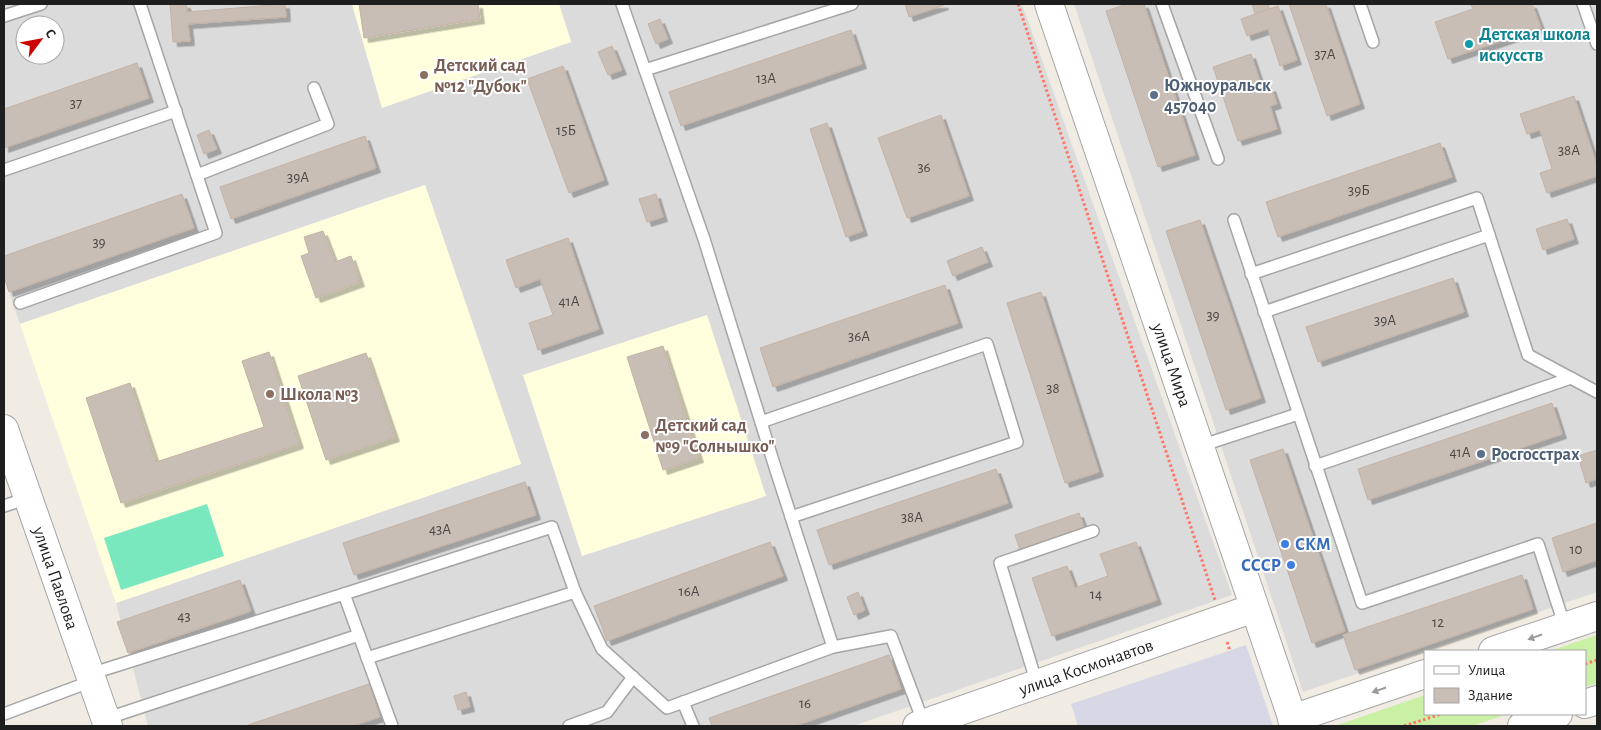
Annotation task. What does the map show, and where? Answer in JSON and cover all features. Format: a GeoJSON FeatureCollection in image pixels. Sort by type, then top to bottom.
{"type":"FeatureCollection","features":[{"type":"Feature","properties":{"kind":"street","name":"улица Мира"},"geometry":{"type":"LineString","coordinates":[[1049,4],[1293,723]]}},
{"type":"Feature","properties":{"kind":"street","name":"улица Павлова"},"geometry":{"type":"LineString","coordinates":[[4,429],[16,502],[91,678],[107,723]]}},
{"type":"Feature","properties":{"kind":"street","name":"улица Космонавтов"},"geometry":{"type":"LineString","coordinates":[[920,725],[1254,608]]}},
{"type":"Feature","properties":{"kind":"street"},"geometry":{"type":"LineString","coordinates":[[1496,650],[1597,616]]}},
{"type":"Feature","properties":{"kind":"street"},"geometry":{"type":"LineString","coordinates":[[1293,723],[1424,674]]}},
{"type":"Feature","properties":{"kind":"street"},"geometry":{"type":"LineString","coordinates":[[1522,726],[1555,715]]}},
{"type":"Feature","properties":{"kind":"lane"},"geometry":{"type":"LineString","coordinates":[[4,16],[41,4]]}},
{"type":"Feature","properties":{"kind":"lane"},"geometry":{"type":"LineString","coordinates":[[20,303],[216,233],[140,4]]}},
{"type":"Feature","properties":{"kind":"lane"},"geometry":{"type":"LineString","coordinates":[[622,4],[704,239],[760,422],[833,647]]}},
{"type":"Feature","properties":{"kind":"lane"},"geometry":{"type":"LineString","coordinates":[[645,70],[852,4]]}},
{"type":"Feature","properties":{"kind":"lane"},"geometry":{"type":"LineString","coordinates":[[1162,4],[1218,159]]}},
{"type":"Feature","properties":{"kind":"lane"},"geometry":{"type":"LineString","coordinates":[[1360,4],[1373,42]]}},
{"type":"Feature","properties":{"kind":"lane"},"geometry":{"type":"LineString","coordinates":[[1583,4],[1597,44]]}},
{"type":"Feature","properties":{"kind":"lane"},"geometry":{"type":"LineString","coordinates":[[197,174],[328,124],[314,88]]}},
{"type":"Feature","properties":{"kind":"lane"},"geometry":{"type":"LineString","coordinates":[[4,170],[176,111]]}},
{"type":"Feature","properties":{"kind":"lane"},"geometry":{"type":"LineString","coordinates":[[1251,274],[1477,198],[1528,355],[1597,392]]}},
{"type":"Feature","properties":{"kind":"lane"},"geometry":{"type":"LineString","coordinates":[[1234,220],[1362,603],[1538,544],[1565,627]]}},
{"type":"Feature","properties":{"kind":"lane"},"geometry":{"type":"LineString","coordinates":[[1264,312],[1489,235]]}},
{"type":"Feature","properties":{"kind":"lane"},"geometry":{"type":"LineString","coordinates":[[760,422],[987,344],[1017,442],[791,517]]}},
{"type":"Feature","properties":{"kind":"lane"},"geometry":{"type":"LineString","coordinates":[[1315,466],[1571,378]]}},
{"type":"Feature","properties":{"kind":"lane"},"geometry":{"type":"LineString","coordinates":[[1199,446],[1298,414]]}},
{"type":"Feature","properties":{"kind":"lane"},"geometry":{"type":"LineString","coordinates":[[4,714],[91,678],[552,527],[575,592],[602,649],[667,708],[833,647],[892,636],[920,725]]}},
{"type":"Feature","properties":{"kind":"lane"},"geometry":{"type":"LineString","coordinates":[[1037,684],[1000,563],[1093,531]]}},
{"type":"Feature","properties":{"kind":"lane"},"geometry":{"type":"LineString","coordinates":[[367,658],[575,592]]}},
{"type":"Feature","properties":{"kind":"lane"},"geometry":{"type":"LineString","coordinates":[[344,594],[392,726]]}},
{"type":"Feature","properties":{"kind":"lane"},"geometry":{"type":"LineString","coordinates":[[107,723],[359,635]]}},
{"type":"Feature","properties":{"kind":"lane"},"geometry":{"type":"LineString","coordinates":[[570,726],[607,712],[633,677]]}},
{"type":"Feature","properties":{"kind":"lane"},"geometry":{"type":"LineString","coordinates":[[684,702],[693,726]]}},
{"type":"Feature","properties":{"kind":"path"},"geometry":{"type":"LineString","coordinates":[[1018,4],[1230,651]]}},
{"type":"Feature","properties":{"kind":"path"},"geometry":{"type":"LineString","coordinates":[[1404,726],[1438,715]]}},
{"type":"Feature","properties":{"kind":"shaded area"},"geometry":{"type":"Polygon","coordinates":[[[4,4],[352,4],[382,107],[571,41],[559,4],[1022,4],[1232,595],[853,726],[148,726],[116,603],[521,464],[425,185],[20,324],[4,277],[4,4]]]}},
{"type":"Feature","properties":{"kind":"shaded area","name":"Детский сад №12 \"Дубок\""},"geometry":{"type":"Polygon","coordinates":[[[352,4],[559,4],[571,42],[382,108],[352,4]]]}},
{"type":"Feature","properties":{"kind":"shaded area"},"geometry":{"type":"Polygon","coordinates":[[[1074,4],[1597,4],[1597,592],[1303,692],[1074,4]]]}},
{"type":"Feature","properties":{"kind":"shaded area","name":"Школа №3"},"geometry":{"type":"Polygon","coordinates":[[[425,185],[521,464],[116,603],[20,324],[425,185]]]}},
{"type":"Feature","properties":{"kind":"shaded area","name":"Детский сад №9 \"Солнышко\""},"geometry":{"type":"Polygon","coordinates":[[[707,315],[766,496],[582,556],[523,375],[707,315]]]}},
{"type":"Feature","properties":{"kind":"shaded area"},"geometry":{"type":"Polygon","coordinates":[[[1246,645],[1273,726],[1078,726],[1071,704],[1246,645]]]}},
{"type":"Feature","properties":{"kind":"green space"},"geometry":{"type":"Polygon","coordinates":[[[207,504],[224,556],[121,590],[104,538],[207,504]]]}},
{"type":"Feature","properties":{"kind":"green space"},"geometry":{"type":"Polygon","coordinates":[[[1597,635],[1597,683],[1586,687],[1586,650],[1553,650],[1597,635]]]}},
{"type":"Feature","properties":{"kind":"green space"},"geometry":{"type":"Polygon","coordinates":[[[1424,695],[1424,715],[1505,715],[1472,726],[1335,726],[1424,695]]]}},
{"type":"Feature","properties":{"kind":"building"},"geometry":{"type":"Polygon","coordinates":[[[170,4],[186,4],[187,12],[285,4],[286,17],[188,24],[190,41],[173,42],[170,4]]]}},
{"type":"Feature","properties":{"kind":"building"},"geometry":{"type":"Polygon","coordinates":[[[359,4],[478,4],[480,19],[364,38],[359,4]]]}},
{"type":"Feature","properties":{"kind":"building"},"geometry":{"type":"Polygon","coordinates":[[[905,4],[944,4],[944,5],[909,17],[905,4]]]}},
{"type":"Feature","properties":{"kind":"building"},"geometry":{"type":"Polygon","coordinates":[[[1127,4],[1144,4],[1195,155],[1158,167],[1106,11],[1127,4]]]}},
{"type":"Feature","properties":{"kind":"building"},"geometry":{"type":"Polygon","coordinates":[[[1252,4],[1268,4],[1269,9],[1255,14],[1252,4]]]}},
{"type":"Feature","properties":{"kind":"building"},"geometry":{"type":"Polygon","coordinates":[[[1289,4],[1326,4],[1360,104],[1327,116],[1289,4]]]}},
{"type":"Feature","properties":{"kind":"building","name":"Детская школа искусств"},"geometry":{"type":"Polygon","coordinates":[[[1471,4],[1532,4],[1541,28],[1448,59],[1435,22],[1473,9],[1471,4]]]}},
{"type":"Feature","properties":{"kind":"building"},"geometry":{"type":"Polygon","coordinates":[[[1278,6],[1297,60],[1280,66],[1268,29],[1247,36],[1241,19],[1278,6]]]}},
{"type":"Feature","properties":{"kind":"building"},"geometry":{"type":"Polygon","coordinates":[[[660,19],[668,39],[656,44],[648,24],[660,19]]]}},
{"type":"Feature","properties":{"kind":"building"},"geometry":{"type":"Polygon","coordinates":[[[851,30],[862,64],[681,126],[669,92],[851,30]]]}},
{"type":"Feature","properties":{"kind":"building"},"geometry":{"type":"Polygon","coordinates":[[[612,46],[622,70],[608,75],[598,52],[612,46]]]}},
{"type":"Feature","properties":{"kind":"building"},"geometry":{"type":"Polygon","coordinates":[[[1251,54],[1263,90],[1271,87],[1277,104],[1270,106],[1277,129],[1238,141],[1213,67],[1251,54]]]}},
{"type":"Feature","properties":{"kind":"building"},"geometry":{"type":"Polygon","coordinates":[[[137,63],[149,98],[4,148],[4,109],[137,63]]]}},
{"type":"Feature","properties":{"kind":"building"},"geometry":{"type":"Polygon","coordinates":[[[563,66],[604,180],[569,193],[527,79],[563,66]]]}},
{"type":"Feature","properties":{"kind":"building"},"geometry":{"type":"Polygon","coordinates":[[[1574,96],[1597,166],[1597,176],[1547,193],[1540,173],[1552,169],[1540,130],[1527,134],[1520,114],[1574,96]]]}},
{"type":"Feature","properties":{"kind":"building"},"geometry":{"type":"Polygon","coordinates":[[[941,115],[969,196],[907,218],[878,138],[941,115]]]}},
{"type":"Feature","properties":{"kind":"building"},"geometry":{"type":"Polygon","coordinates":[[[827,123],[863,231],[846,237],[810,129],[827,123]]]}},
{"type":"Feature","properties":{"kind":"building"},"geometry":{"type":"Polygon","coordinates":[[[209,130],[217,149],[204,154],[197,135],[209,130]]]}},
{"type":"Feature","properties":{"kind":"building"},"geometry":{"type":"Polygon","coordinates":[[[365,136],[376,168],[231,219],[220,187],[365,136]]]}},
{"type":"Feature","properties":{"kind":"building"},"geometry":{"type":"Polygon","coordinates":[[[1440,143],[1452,177],[1278,237],[1266,202],[1440,143]]]}},
{"type":"Feature","properties":{"kind":"building"},"geometry":{"type":"Polygon","coordinates":[[[182,194],[194,228],[9,292],[4,277],[4,256],[182,194]]]}},
{"type":"Feature","properties":{"kind":"building"},"geometry":{"type":"Polygon","coordinates":[[[656,194],[663,217],[647,222],[639,199],[656,194]]]}},
{"type":"Feature","properties":{"kind":"building"},"geometry":{"type":"Polygon","coordinates":[[[1567,219],[1574,239],[1543,250],[1536,229],[1567,219]]]}},
{"type":"Feature","properties":{"kind":"building"},"geometry":{"type":"Polygon","coordinates":[[[1200,220],[1261,398],[1226,410],[1166,231],[1200,220]]]}},
{"type":"Feature","properties":{"kind":"building"},"geometry":{"type":"Polygon","coordinates":[[[323,231],[335,262],[351,256],[360,282],[316,298],[301,256],[309,253],[304,237],[323,231]]]}},
{"type":"Feature","properties":{"kind":"building"},"geometry":{"type":"Polygon","coordinates":[[[568,238],[599,329],[538,350],[529,323],[553,315],[540,279],[516,288],[506,260],[568,238]]]}},
{"type":"Feature","properties":{"kind":"building"},"geometry":{"type":"Polygon","coordinates":[[[982,247],[988,262],[953,276],[947,261],[982,247]]]}},
{"type":"Feature","properties":{"kind":"building"},"geometry":{"type":"Polygon","coordinates":[[[1453,278],[1464,312],[1318,362],[1306,327],[1453,278]]]}},
{"type":"Feature","properties":{"kind":"building"},"geometry":{"type":"Polygon","coordinates":[[[945,285],[958,323],[773,387],[760,348],[945,285]]]}},
{"type":"Feature","properties":{"kind":"building"},"geometry":{"type":"Polygon","coordinates":[[[1041,292],[1099,472],[1065,483],[1007,303],[1041,292]]]}},
{"type":"Feature","properties":{"kind":"building"},"geometry":{"type":"Polygon","coordinates":[[[663,346],[699,458],[663,470],[627,357],[663,346]]]}},
{"type":"Feature","properties":{"kind":"building"},"geometry":{"type":"Polygon","coordinates":[[[269,352],[299,444],[121,503],[86,398],[130,383],[156,462],[264,427],[242,361],[269,352]]]}},
{"type":"Feature","properties":{"kind":"building"},"geometry":{"type":"Polygon","coordinates":[[[366,353],[395,437],[326,460],[298,376],[366,353]]]}},
{"type":"Feature","properties":{"kind":"building"},"geometry":{"type":"Polygon","coordinates":[[[1552,403],[1562,434],[1368,500],[1358,469],[1552,403]]]}},
{"type":"Feature","properties":{"kind":"building"},"geometry":{"type":"Polygon","coordinates":[[[1283,449],[1345,631],[1312,643],[1250,460],[1283,449]]]}},
{"type":"Feature","properties":{"kind":"building"},"geometry":{"type":"Polygon","coordinates":[[[1597,450],[1597,479],[1586,483],[1578,456],[1597,450]]]}},
{"type":"Feature","properties":{"kind":"building"},"geometry":{"type":"Polygon","coordinates":[[[996,469],[1008,503],[829,565],[817,530],[996,469]]]}},
{"type":"Feature","properties":{"kind":"building"},"geometry":{"type":"Polygon","coordinates":[[[525,482],[536,515],[354,575],[343,543],[525,482]]]}},
{"type":"Feature","properties":{"kind":"building"},"geometry":{"type":"Polygon","coordinates":[[[1079,513],[1084,527],[1020,550],[1015,535],[1079,513]]]}},
{"type":"Feature","properties":{"kind":"building"},"geometry":{"type":"Polygon","coordinates":[[[1597,523],[1597,560],[1563,572],[1552,538],[1597,523]]]}},
{"type":"Feature","properties":{"kind":"building"},"geometry":{"type":"Polygon","coordinates":[[[770,542],[783,576],[607,641],[594,606],[770,542]]]}},
{"type":"Feature","properties":{"kind":"building"},"geometry":{"type":"Polygon","coordinates":[[[1136,542],[1157,600],[1052,636],[1032,578],[1067,566],[1075,588],[1108,576],[1100,554],[1136,542]]]}},
{"type":"Feature","properties":{"kind":"building"},"geometry":{"type":"Polygon","coordinates":[[[1522,575],[1533,609],[1355,670],[1343,635],[1522,575]]]}},
{"type":"Feature","properties":{"kind":"building"},"geometry":{"type":"Polygon","coordinates":[[[240,580],[251,611],[128,653],[117,622],[240,580]]]}},
{"type":"Feature","properties":{"kind":"building"},"geometry":{"type":"Polygon","coordinates":[[[858,592],[865,610],[854,615],[847,597],[858,592]]]}},
{"type":"Feature","properties":{"kind":"building"},"geometry":{"type":"Polygon","coordinates":[[[889,655],[901,689],[795,726],[712,726],[709,718],[889,655]]]}},
{"type":"Feature","properties":{"kind":"building"},"geometry":{"type":"Polygon","coordinates":[[[369,684],[380,717],[353,726],[245,726],[369,684]]]}},
{"type":"Feature","properties":{"kind":"building"},"geometry":{"type":"Polygon","coordinates":[[[466,692],[470,707],[458,710],[454,696],[466,692]]]}},
{"type":"Feature","properties":{"kind":"place","name":"Детская школа искусств"},"geometry":{"type":"Point","coordinates":[1469,44]}},
{"type":"Feature","properties":{"kind":"place","name":"Детский сад №12 \"Дубок\""},"geometry":{"type":"Point","coordinates":[424,75]}},
{"type":"Feature","properties":{"kind":"place","name":"Южноуральск 457040"},"geometry":{"type":"Point","coordinates":[1154,95]}},
{"type":"Feature","properties":{"kind":"place","name":"Школа №3"},"geometry":{"type":"Point","coordinates":[270,394]}},
{"type":"Feature","properties":{"kind":"place","name":"Детский сад №9 \"Солнышко\""},"geometry":{"type":"Point","coordinates":[645,435]}},
{"type":"Feature","properties":{"kind":"place","name":"Росгосстрах"},"geometry":{"type":"Point","coordinates":[1481,454]}},
{"type":"Feature","properties":{"kind":"place","name":"СКМ"},"geometry":{"type":"Point","coordinates":[1285,544]}},
{"type":"Feature","properties":{"kind":"place","name":"СССР"},"geometry":{"type":"Point","coordinates":[1291,565]}}]}
